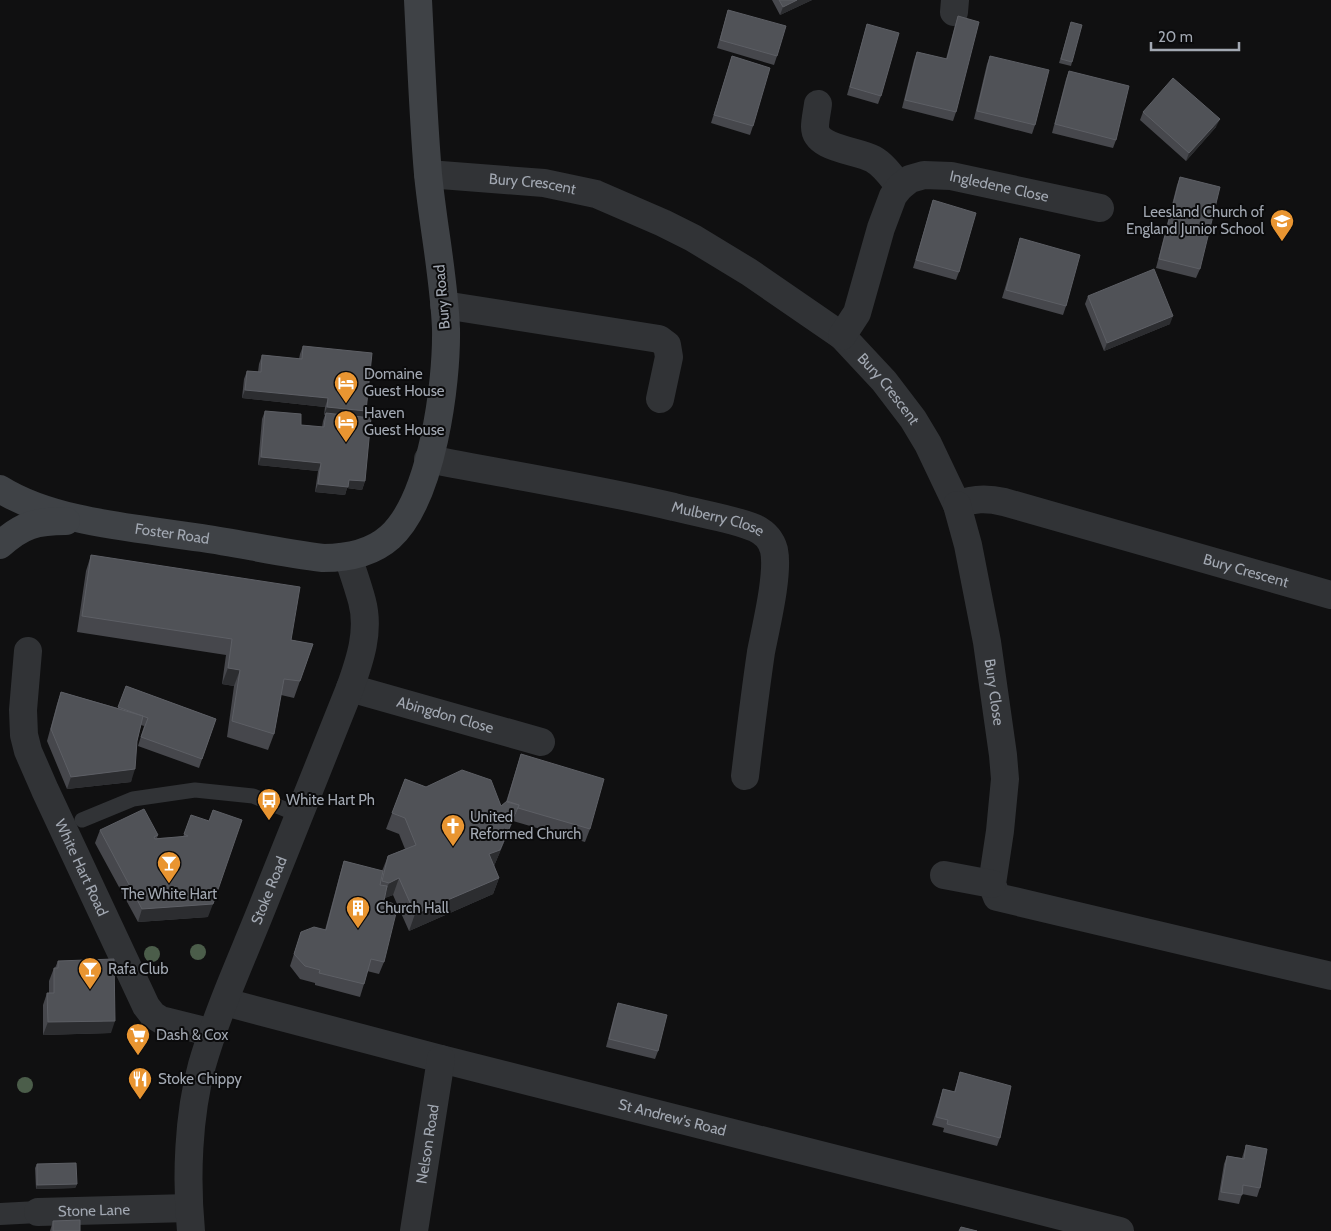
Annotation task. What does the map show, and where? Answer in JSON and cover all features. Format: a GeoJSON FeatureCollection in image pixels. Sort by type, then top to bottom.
{"type":"FeatureCollection","features":[{"type":"Feature","properties":{"kind":"main road","name":"Bury Road"},"geometry":{"type":"LineString","coordinates":[[348,557],[360,554],[390,537],[405,519],[428,459],[438,422],[444,380],[446,331],[428,174],[418,0]]}},
{"type":"Feature","properties":{"kind":"main road","name":"Foster Road"},"geometry":{"type":"LineString","coordinates":[[0,489],[38,508],[95,521],[310,556],[348,557]]}},
{"type":"Feature","properties":{"kind":"main road"},"geometry":{"type":"LineString","coordinates":[[0,545],[16,533],[35,523],[95,521]]}},
{"type":"Feature","properties":{"kind":"street"},"geometry":{"type":"LineString","coordinates":[[818,104],[815,127],[819,140],[874,159],[900,187],[893,196],[886,211],[857,313],[842,336]]}},
{"type":"Feature","properties":{"kind":"street","name":"Bury Crescent"},"geometry":{"type":"LineString","coordinates":[[428,174],[544,183],[589,192],[663,223],[722,255],[842,336],[884,381],[913,419],[928,444],[957,505],[967,500],[979,499],[1004,502],[1331,595]]}},
{"type":"Feature","properties":{"kind":"street","name":"Ingledene Close"},"geometry":{"type":"LineString","coordinates":[[900,187],[910,179],[924,175],[951,176],[1100,208]]}},
{"type":"Feature","properties":{"kind":"street"},"geometry":{"type":"LineString","coordinates":[[444,305],[659,339],[666,345],[668,357],[660,399]]}},
{"type":"Feature","properties":{"kind":"street","name":"Mulberry Close"},"geometry":{"type":"LineString","coordinates":[[428,459],[642,499],[737,522],[765,534],[774,550],[774,578],[756,681],[745,776]]}},
{"type":"Feature","properties":{"kind":"street","name":"Bury Close"},"geometry":{"type":"LineString","coordinates":[[957,505],[968,545],[983,618],[1003,754],[1004,787],[992,884]]}},
{"type":"Feature","properties":{"kind":"street","name":"Stoke Road"},"geometry":{"type":"LineString","coordinates":[[190,1219],[192,1119],[202,1066],[225,1002],[350,688],[362,652],[365,623],[363,602],[348,557]]}},
{"type":"Feature","properties":{"kind":"street","name":"White Hart Road"},"geometry":{"type":"LineString","coordinates":[[28,651],[23,710],[24,735],[28,750],[146,1006],[153,1015],[161,1020],[214,1033]]}},
{"type":"Feature","properties":{"kind":"street","name":"Abingdon Close"},"geometry":{"type":"LineString","coordinates":[[350,688],[541,742]]}},
{"type":"Feature","properties":{"kind":"street"},"geometry":{"type":"LineString","coordinates":[[944,875],[992,884],[996,897],[1331,976]]}},
{"type":"Feature","properties":{"kind":"street","name":"St Andrew's Road"},"geometry":{"type":"LineString","coordinates":[[225,1002],[441,1059],[1120,1231]]}},
{"type":"Feature","properties":{"kind":"street","name":"Nelson Road"},"geometry":{"type":"LineString","coordinates":[[414,1231],[441,1059]]}},
{"type":"Feature","properties":{"kind":"street","name":"Stone Lane"},"geometry":{"type":"LineString","coordinates":[[0,1214],[38,1212],[190,1219]]}},
{"type":"Feature","properties":{"kind":"lane"},"geometry":{"type":"LineString","coordinates":[[82,820],[133,799],[195,790],[253,796],[300,814]]}},
{"type":"Feature","properties":{"kind":"building"},"geometry":{"type":"Polygon","coordinates":[[[779,0],[797,0],[783,7],[779,0]]]}},
{"type":"Feature","properties":{"kind":"building"},"geometry":{"type":"Polygon","coordinates":[[[728,10],[786,26],[777,56],[720,40],[728,10]]]}},
{"type":"Feature","properties":{"kind":"building"},"geometry":{"type":"Polygon","coordinates":[[[958,16],[979,22],[956,112],[905,100],[917,52],[947,59],[958,16]]]}},
{"type":"Feature","properties":{"kind":"building"},"geometry":{"type":"Polygon","coordinates":[[[1071,22],[1082,25],[1072,62],[1061,59],[1071,22]]]}},
{"type":"Feature","properties":{"kind":"building"},"geometry":{"type":"Polygon","coordinates":[[[867,24],[899,33],[881,96],[850,87],[867,24]]]}},
{"type":"Feature","properties":{"kind":"building"},"geometry":{"type":"Polygon","coordinates":[[[732,56],[770,68],[753,126],[714,115],[732,56]]]}},
{"type":"Feature","properties":{"kind":"building"},"geometry":{"type":"Polygon","coordinates":[[[990,56],[1049,70],[1035,125],[977,111],[990,56]]]}},
{"type":"Feature","properties":{"kind":"building"},"geometry":{"type":"Polygon","coordinates":[[[1069,71],[1129,86],[1116,140],[1055,124],[1069,71]]]}},
{"type":"Feature","properties":{"kind":"building"},"geometry":{"type":"Polygon","coordinates":[[[1173,78],[1220,119],[1189,153],[1143,112],[1173,78]]]}},
{"type":"Feature","properties":{"kind":"building"},"geometry":{"type":"Polygon","coordinates":[[[1180,177],[1220,187],[1200,269],[1159,259],[1180,177]]]}},
{"type":"Feature","properties":{"kind":"building"},"geometry":{"type":"Polygon","coordinates":[[[933,200],[976,213],[959,272],[916,260],[933,200]]]}},
{"type":"Feature","properties":{"kind":"building"},"geometry":{"type":"Polygon","coordinates":[[[1020,238],[1080,255],[1066,306],[1006,290],[1020,238]]]}},
{"type":"Feature","properties":{"kind":"building"},"geometry":{"type":"Polygon","coordinates":[[[1154,269],[1173,316],[1107,343],[1088,296],[1154,269]]]}},
{"type":"Feature","properties":{"kind":"building"},"geometry":{"type":"Polygon","coordinates":[[[303,346],[372,353],[366,411],[327,407],[328,398],[245,390],[247,371],[261,372],[262,355],[302,359],[303,346]]]}},
{"type":"Feature","properties":{"kind":"building"},"geometry":{"type":"Polygon","coordinates":[[[265,411],[301,414],[301,425],[324,427],[326,413],[371,418],[365,481],[349,480],[348,487],[318,484],[321,463],[261,457],[265,411]]]}},
{"type":"Feature","properties":{"kind":"building"},"geometry":{"type":"Polygon","coordinates":[[[91,555],[300,587],[291,640],[313,644],[300,681],[284,679],[274,734],[232,721],[240,670],[228,668],[232,639],[82,616],[91,555]]]}},
{"type":"Feature","properties":{"kind":"building"},"geometry":{"type":"Polygon","coordinates":[[[126,686],[216,719],[202,759],[141,737],[148,718],[118,707],[126,686]]]}},
{"type":"Feature","properties":{"kind":"building"},"geometry":{"type":"Polygon","coordinates":[[[61,692],[143,716],[137,741],[135,769],[71,777],[51,729],[61,692]]]}},
{"type":"Feature","properties":{"kind":"building"},"geometry":{"type":"Polygon","coordinates":[[[521,754],[604,779],[590,829],[518,808],[519,805],[507,802],[521,754]]]}},
{"type":"Feature","properties":{"kind":"building","name":"United Reformed Church"},"geometry":{"type":"Polygon","coordinates":[[[462,770],[491,780],[501,806],[507,801],[519,805],[500,850],[489,854],[499,878],[415,914],[399,878],[389,883],[382,881],[388,856],[416,845],[405,818],[392,813],[405,779],[426,787],[462,770]]]}},
{"type":"Feature","properties":{"kind":"building","name":"The White Hart"},"geometry":{"type":"Polygon","coordinates":[[[144,809],[158,835],[154,837],[155,839],[188,836],[184,834],[191,815],[209,821],[213,810],[242,820],[213,904],[142,909],[100,830],[144,809]]]}},
{"type":"Feature","properties":{"kind":"building","name":"Church Hall"},"geometry":{"type":"Polygon","coordinates":[[[344,861],[383,871],[380,885],[387,886],[384,901],[398,905],[384,962],[371,959],[364,984],[319,973],[320,970],[305,966],[294,954],[301,932],[314,927],[326,930],[344,861]]]}},
{"type":"Feature","properties":{"kind":"building"},"geometry":{"type":"Polygon","coordinates":[[[114,959],[115,1021],[48,1022],[47,993],[54,993],[54,968],[58,968],[58,961],[114,959]]]}},
{"type":"Feature","properties":{"kind":"building"},"geometry":{"type":"Polygon","coordinates":[[[618,1003],[667,1015],[658,1051],[609,1039],[618,1003]]]}},
{"type":"Feature","properties":{"kind":"building"},"geometry":{"type":"Polygon","coordinates":[[[960,1072],[1011,1086],[1000,1138],[947,1124],[948,1120],[936,1117],[943,1089],[955,1092],[960,1072]]]}},
{"type":"Feature","properties":{"kind":"building"},"geometry":{"type":"Polygon","coordinates":[[[1246,1145],[1267,1149],[1260,1188],[1243,1185],[1242,1195],[1221,1192],[1227,1156],[1244,1159],[1246,1145]]]}},
{"type":"Feature","properties":{"kind":"building"},"geometry":{"type":"Polygon","coordinates":[[[76,1163],[77,1184],[37,1185],[37,1164],[76,1163]]]}},
{"type":"Feature","properties":{"kind":"building"},"geometry":{"type":"Polygon","coordinates":[[[80,1220],[80,1231],[53,1231],[53,1221],[80,1220]]]}},
{"type":"Feature","properties":{"kind":"building"},"geometry":{"type":"Polygon","coordinates":[[[961,1227],[977,1231],[959,1231],[961,1227]]]}},
{"type":"Feature","properties":{"kind":"place","name":"Leesland Church of England Junior School"},"geometry":{"type":"Point","coordinates":[1282,242]}},
{"type":"Feature","properties":{"kind":"place","name":"Domaine Guest House"},"geometry":{"type":"Point","coordinates":[346,404]}},
{"type":"Feature","properties":{"kind":"place","name":"Haven Guest House"},"geometry":{"type":"Point","coordinates":[346,443]}},
{"type":"Feature","properties":{"kind":"place","name":"White Hart Ph"},"geometry":{"type":"Point","coordinates":[269,821]}},
{"type":"Feature","properties":{"kind":"place","name":"United Reformed Church"},"geometry":{"type":"Point","coordinates":[453,847]}},
{"type":"Feature","properties":{"kind":"place","name":"The White Hart"},"geometry":{"type":"Point","coordinates":[169,884]}},
{"type":"Feature","properties":{"kind":"place","name":"Church Hall"},"geometry":{"type":"Point","coordinates":[358,929]}},
{"type":"Feature","properties":{"kind":"place","name":"Rafa Club"},"geometry":{"type":"Point","coordinates":[90,990]}},
{"type":"Feature","properties":{"kind":"place","name":"Dash & Cox"},"geometry":{"type":"Point","coordinates":[138,1056]}},
{"type":"Feature","properties":{"kind":"place","name":"Stoke Chippy"},"geometry":{"type":"Point","coordinates":[140,1100]}}]}
